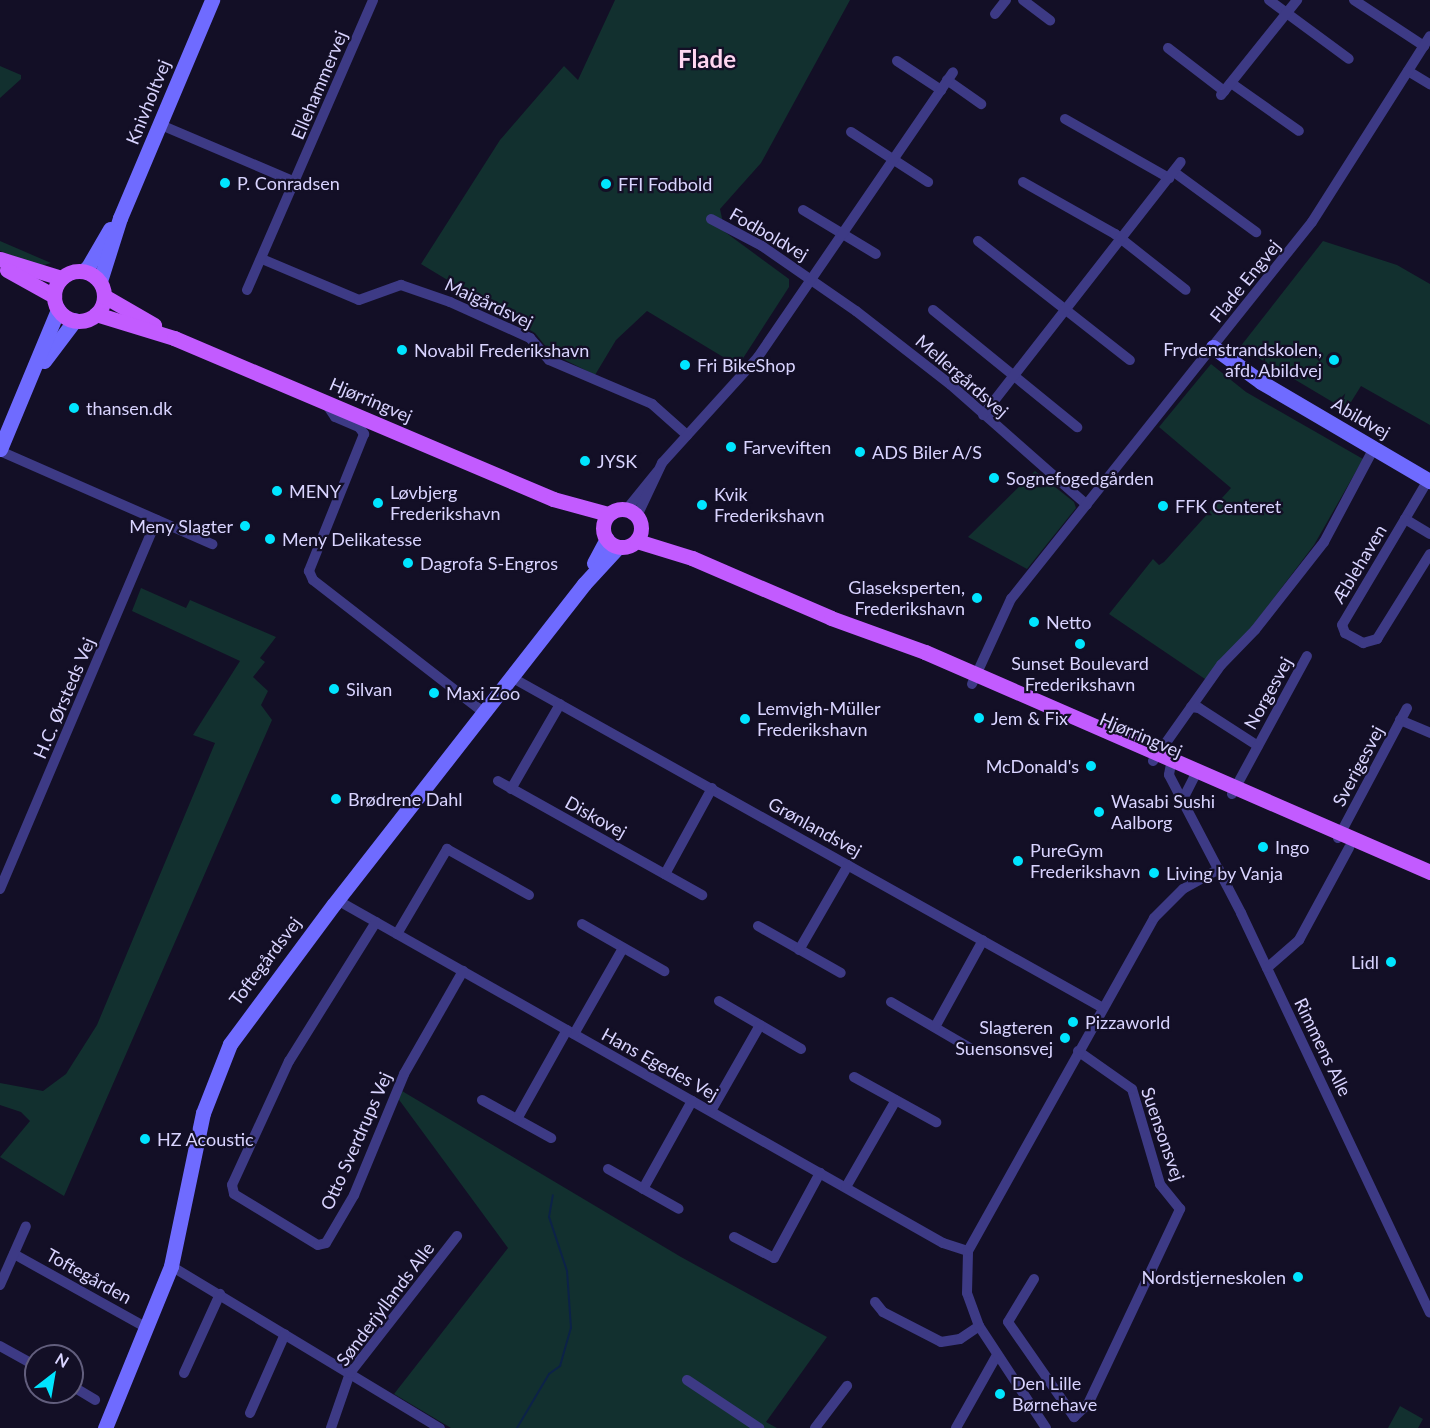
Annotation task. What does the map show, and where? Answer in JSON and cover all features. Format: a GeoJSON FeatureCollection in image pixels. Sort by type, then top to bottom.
{"type":"FeatureCollection","features":[{"type":"Feature","properties":{"kind":"main road"},"geometry":{"type":"LineString","coordinates":[[0,260],[61,278],[82,271],[102,288],[96,315],[75,320],[56,303],[0,267]]}},
{"type":"Feature","properties":{"kind":"main road"},"geometry":{"type":"LineString","coordinates":[[56,303],[61,278]]}},
{"type":"Feature","properties":{"kind":"main road","name":"Hjørringvej"},"geometry":{"type":"LineString","coordinates":[[102,288],[174,338]]}},
{"type":"Feature","properties":{"kind":"main road","name":"Hjørringvej"},"geometry":{"type":"LineString","coordinates":[[96,315],[174,338],[553,499],[609,532]]}},
{"type":"Feature","properties":{"kind":"main road"},"geometry":{"type":"LineString","coordinates":[[609,532],[636,523]]}},
{"type":"Feature","properties":{"kind":"main road"},"geometry":{"type":"LineString","coordinates":[[609,532],[636,523]]}},
{"type":"Feature","properties":{"kind":"main road","name":"Hjørringvej"},"geometry":{"type":"LineString","coordinates":[[636,523],[692,558],[1343,839],[1425,870]]}},
{"type":"Feature","properties":{"kind":"street","name":"Knivholtvej"},"geometry":{"type":"LineString","coordinates":[[102,288],[120,218],[212,0]]}},
{"type":"Feature","properties":{"kind":"street","name":"Ellehammervej"},"geometry":{"type":"LineString","coordinates":[[247,290],[373,0]]}},
{"type":"Feature","properties":{"kind":"street"},"geometry":{"type":"LineString","coordinates":[[1023,0],[1050,20]]}},
{"type":"Feature","properties":{"kind":"street"},"geometry":{"type":"LineString","coordinates":[[1269,0],[1349,59]]}},
{"type":"Feature","properties":{"kind":"street"},"geometry":{"type":"LineString","coordinates":[[1225,90],[1297,0]]}},
{"type":"Feature","properties":{"kind":"street"},"geometry":{"type":"LineString","coordinates":[[1354,0],[1424,46]]}},
{"type":"Feature","properties":{"kind":"street","name":"Flade Engvej"},"geometry":{"type":"LineString","coordinates":[[974,679],[1011,599],[1312,222],[1430,36]]}},
{"type":"Feature","properties":{"kind":"street"},"geometry":{"type":"LineString","coordinates":[[1168,48],[1225,90],[1299,131]]}},
{"type":"Feature","properties":{"kind":"street"},"geometry":{"type":"LineString","coordinates":[[897,60],[941,90]]}},
{"type":"Feature","properties":{"kind":"street"},"geometry":{"type":"LineString","coordinates":[[1408,71],[1430,84]]}},
{"type":"Feature","properties":{"kind":"street"},"geometry":{"type":"LineString","coordinates":[[636,523],[657,471],[758,357],[810,277],[950,76],[981,104]]}},
{"type":"Feature","properties":{"kind":"street"},"geometry":{"type":"LineString","coordinates":[[1065,119],[1172,176],[1256,232]]}},
{"type":"Feature","properties":{"kind":"street"},"geometry":{"type":"LineString","coordinates":[[160,125],[295,182]]}},
{"type":"Feature","properties":{"kind":"street"},"geometry":{"type":"LineString","coordinates":[[851,132],[928,182]]}},
{"type":"Feature","properties":{"kind":"street"},"geometry":{"type":"LineString","coordinates":[[983,415],[1181,162]]}},
{"type":"Feature","properties":{"kind":"street"},"geometry":{"type":"LineString","coordinates":[[1023,182],[1122,239],[1186,290]]}},
{"type":"Feature","properties":{"kind":"street"},"geometry":{"type":"LineString","coordinates":[[803,210],[840,235],[876,254]]}},
{"type":"Feature","properties":{"kind":"street","name":"Knivholtvej"},"geometry":{"type":"LineString","coordinates":[[82,271],[120,218]]}},
{"type":"Feature","properties":{"kind":"street","name":"Fodboldvej"},"geometry":{"type":"LineString","coordinates":[[711,219],[810,277]]}},
{"type":"Feature","properties":{"kind":"street"},"geometry":{"type":"LineString","coordinates":[[978,241],[1130,360]]}},
{"type":"Feature","properties":{"kind":"street","name":"Maigårdsvej"},"geometry":{"type":"LineString","coordinates":[[262,259],[359,300],[400,285],[450,302],[530,338],[549,360],[652,404],[687,435]]}},
{"type":"Feature","properties":{"kind":"street","name":"Mellergårdsvej"},"geometry":{"type":"LineString","coordinates":[[810,277],[915,356],[1087,505]]}},
{"type":"Feature","properties":{"kind":"street"},"geometry":{"type":"LineString","coordinates":[[56,303],[31,377],[0,450],[212,544]]}},
{"type":"Feature","properties":{"kind":"street"},"geometry":{"type":"LineString","coordinates":[[933,310],[1077,427]]}},
{"type":"Feature","properties":{"kind":"street"},"geometry":{"type":"LineString","coordinates":[[31,377],[75,320]]}},
{"type":"Feature","properties":{"kind":"street","name":"Abildvej"},"geometry":{"type":"LineString","coordinates":[[1213,347],[1261,382],[1429,480]]}},
{"type":"Feature","properties":{"kind":"street"},"geometry":{"type":"LineString","coordinates":[[325,402],[335,417],[363,431],[343,491],[309,571],[313,580],[483,712]]}},
{"type":"Feature","properties":{"kind":"street"},"geometry":{"type":"LineString","coordinates":[[1163,760],[1191,706],[1324,542],[1374,448]]}},
{"type":"Feature","properties":{"kind":"street","name":"Æblehaven"},"geometry":{"type":"LineString","coordinates":[[1429,480],[1342,625],[1345,633],[1363,643],[1377,639],[1430,554]]}},
{"type":"Feature","properties":{"kind":"street","name":"Æblehaven"},"geometry":{"type":"LineString","coordinates":[[1406,519],[1430,534]]}},
{"type":"Feature","properties":{"kind":"street","name":"H.C. Ørsteds Vej"},"geometry":{"type":"LineString","coordinates":[[0,889],[158,520]]}},
{"type":"Feature","properties":{"kind":"street","name":"Toftegårdsvej"},"geometry":{"type":"LineString","coordinates":[[105,1428],[171,1266],[198,1133],[218,1067],[262,996],[584,584],[609,532]]}},
{"type":"Feature","properties":{"kind":"street","name":"Norgesvej"},"geometry":{"type":"LineString","coordinates":[[1234,790],[1307,656]]}},
{"type":"Feature","properties":{"kind":"street","name":"Grønlandsvej"},"geometry":{"type":"LineString","coordinates":[[511,677],[1103,1008]]}},
{"type":"Feature","properties":{"kind":"street"},"geometry":{"type":"LineString","coordinates":[[511,789],[560,704]]}},
{"type":"Feature","properties":{"kind":"street","name":"Norgesvej"},"geometry":{"type":"LineString","coordinates":[[1191,706],[1199,708],[1258,746]]}},
{"type":"Feature","properties":{"kind":"street","name":"Sverigesvej"},"geometry":{"type":"LineString","coordinates":[[1267,968],[1299,940],[1343,839],[1407,708]]}},
{"type":"Feature","properties":{"kind":"street"},"geometry":{"type":"LineString","coordinates":[[1400,720],[1430,733]]}},
{"type":"Feature","properties":{"kind":"street","name":"Rimmens Alle"},"geometry":{"type":"LineString","coordinates":[[1163,760],[1175,788],[1184,797],[1267,968],[1430,1313]]}},
{"type":"Feature","properties":{"kind":"street"},"geometry":{"type":"LineString","coordinates":[[1184,797],[1195,774]]}},
{"type":"Feature","properties":{"kind":"street","name":"Diskovej"},"geometry":{"type":"LineString","coordinates":[[498,781],[702,895]]}},
{"type":"Feature","properties":{"kind":"street"},"geometry":{"type":"LineString","coordinates":[[665,874],[712,788]]}},
{"type":"Feature","properties":{"kind":"street"},"geometry":{"type":"LineString","coordinates":[[397,934],[447,849],[529,895]]}},
{"type":"Feature","properties":{"kind":"street"},"geometry":{"type":"LineString","coordinates":[[799,950],[848,865]]}},
{"type":"Feature","properties":{"kind":"street"},"geometry":{"type":"LineString","coordinates":[[1046,1428],[979,1326],[967,1293],[968,1251],[1078,1051],[1159,911],[1183,889],[1219,869]]}},
{"type":"Feature","properties":{"kind":"street","name":"Hans Egedes Vej"},"geometry":{"type":"LineString","coordinates":[[337,900],[943,1243],[968,1251]]}},
{"type":"Feature","properties":{"kind":"street","name":"Otto Sverdrups Vej"},"geometry":{"type":"LineString","coordinates":[[376,922],[289,1061],[232,1185],[234,1194],[318,1245],[326,1243],[354,1195],[404,1074],[463,971]]}},
{"type":"Feature","properties":{"kind":"street"},"geometry":{"type":"LineString","coordinates":[[582,924],[664,971]]}},
{"type":"Feature","properties":{"kind":"street"},"geometry":{"type":"LineString","coordinates":[[758,926],[841,973]]}},
{"type":"Feature","properties":{"kind":"street"},"geometry":{"type":"LineString","coordinates":[[934,1027],[983,940]]}},
{"type":"Feature","properties":{"kind":"street"},"geometry":{"type":"LineString","coordinates":[[517,1119],[623,948]]}},
{"type":"Feature","properties":{"kind":"street"},"geometry":{"type":"LineString","coordinates":[[719,1001],[801,1049]]}},
{"type":"Feature","properties":{"kind":"street"},"geometry":{"type":"LineString","coordinates":[[891,1002],[975,1051]]}},
{"type":"Feature","properties":{"kind":"street"},"geometry":{"type":"LineString","coordinates":[[711,1112],[760,1025]]}},
{"type":"Feature","properties":{"kind":"street","name":"Suensonsvej"},"geometry":{"type":"LineString","coordinates":[[1034,1279],[1008,1322],[1074,1417],[1088,1404],[1180,1209],[1160,1184],[1132,1089],[1116,1074],[1078,1051]]}},
{"type":"Feature","properties":{"kind":"street"},"geometry":{"type":"LineString","coordinates":[[854,1077],[936,1122]]}},
{"type":"Feature","properties":{"kind":"street"},"geometry":{"type":"LineString","coordinates":[[482,1100],[551,1138]]}},
{"type":"Feature","properties":{"kind":"street"},"geometry":{"type":"LineString","coordinates":[[846,1187],[896,1100]]}},
{"type":"Feature","properties":{"kind":"street"},"geometry":{"type":"LineString","coordinates":[[643,1189],[692,1101]]}},
{"type":"Feature","properties":{"kind":"street"},"geometry":{"type":"LineString","coordinates":[[608,1169],[679,1209]]}},
{"type":"Feature","properties":{"kind":"street"},"geometry":{"type":"LineString","coordinates":[[734,1237],[774,1258],[820,1173]]}},
{"type":"Feature","properties":{"kind":"street"},"geometry":{"type":"LineString","coordinates":[[0,1285],[26,1226]]}},
{"type":"Feature","properties":{"kind":"street","name":"Sønderjyllands Alle"},"geometry":{"type":"LineString","coordinates":[[331,1428],[350,1373],[457,1236]]}},
{"type":"Feature","properties":{"kind":"street","name":"Toftegården"},"geometry":{"type":"LineString","coordinates":[[14,1254],[147,1328]]}},
{"type":"Feature","properties":{"kind":"street"},"geometry":{"type":"LineString","coordinates":[[171,1266],[440,1428]]}},
{"type":"Feature","properties":{"kind":"street"},"geometry":{"type":"LineString","coordinates":[[184,1373],[220,1294]]}},
{"type":"Feature","properties":{"kind":"street"},"geometry":{"type":"LineString","coordinates":[[875,1302],[884,1312],[941,1342],[960,1339],[979,1326]]}},
{"type":"Feature","properties":{"kind":"street"},"geometry":{"type":"LineString","coordinates":[[250,1413],[285,1334]]}},
{"type":"Feature","properties":{"kind":"street"},"geometry":{"type":"LineString","coordinates":[[0,1346],[24,1359]]}},
{"type":"Feature","properties":{"kind":"street"},"geometry":{"type":"LineString","coordinates":[[956,1428],[997,1355]]}},
{"type":"Feature","properties":{"kind":"street"},"geometry":{"type":"LineString","coordinates":[[687,1380],[759,1428]]}},
{"type":"Feature","properties":{"kind":"street"},"geometry":{"type":"LineString","coordinates":[[814,1428],[847,1386]]}},
{"type":"Feature","properties":{"kind":"street"},"geometry":{"type":"LineString","coordinates":[[84,1393],[95,1400]]}},
{"type":"Feature","properties":{"kind":"green space","name":"FFI Fodbold"},"geometry":{"type":"Polygon","coordinates":[[[615,0],[850,0],[761,163],[720,209],[725,232],[789,279],[789,287],[738,366],[647,311],[616,340],[595,375],[551,353],[535,333],[421,264],[500,140],[564,66],[578,80],[615,0]]]}},
{"type":"Feature","properties":{"kind":"green space"},"geometry":{"type":"Polygon","coordinates":[[[0,66],[21,75],[21,79],[0,98],[0,66]]]}},
{"type":"Feature","properties":{"kind":"green space"},"geometry":{"type":"Polygon","coordinates":[[[0,241],[51,263],[40,266],[0,251],[0,241]]]}},
{"type":"Feature","properties":{"kind":"green space","name":"Frydenstrandskolen, afd. Abildvej"},"geometry":{"type":"Polygon","coordinates":[[[1323,241],[1397,265],[1430,284],[1430,425],[1361,386],[1346,410],[1240,347],[1323,241]]]}},
{"type":"Feature","properties":{"kind":"green space"},"geometry":{"type":"Polygon","coordinates":[[[1211,364],[1246,392],[1363,459],[1314,545],[1251,628],[1205,679],[1109,614],[1153,559],[1159,565],[1164,562],[1231,488],[1159,427],[1211,364]]]}},
{"type":"Feature","properties":{"kind":"green space"},"geometry":{"type":"Polygon","coordinates":[[[1035,471],[1074,502],[1076,508],[1027,569],[968,537],[1035,471]]]}},
{"type":"Feature","properties":{"kind":"green space"},"geometry":{"type":"Polygon","coordinates":[[[141,588],[186,608],[190,600],[276,637],[260,658],[265,662],[253,677],[268,691],[261,705],[272,720],[64,1196],[0,1157],[30,1121],[21,1112],[0,1105],[0,1083],[43,1091],[66,1074],[97,1025],[215,743],[193,735],[240,661],[132,611],[141,588]]]}},
{"type":"Feature","properties":{"kind":"green space"},"geometry":{"type":"Polygon","coordinates":[[[402,1091],[681,1257],[827,1337],[766,1422],[777,1428],[451,1428],[394,1394],[508,1248],[397,1097],[402,1091]]]}},
{"type":"Feature","properties":{"kind":"green space"},"geometry":{"type":"Polygon","coordinates":[[[1400,1406],[1423,1419],[1418,1428],[1388,1428],[1400,1406]]]}},
{"type":"Feature","properties":{"kind":"waterway"},"geometry":{"type":"LineString","coordinates":[[517,1428],[549,1374],[560,1366],[571,1328],[567,1271],[549,1217],[553,1195]]}},
{"type":"Feature","properties":{"kind":"place","name":"P. Conradsen"},"geometry":{"type":"Point","coordinates":[225,183]}},
{"type":"Feature","properties":{"kind":"place","name":"FFI Fodbold"},"geometry":{"type":"Point","coordinates":[606,184]}},
{"type":"Feature","properties":{"kind":"place","name":"Novabil Frederikshavn"},"geometry":{"type":"Point","coordinates":[402,350]}},
{"type":"Feature","properties":{"kind":"place","name":"Frydenstrandskolen, afd. Abildvej"},"geometry":{"type":"Point","coordinates":[1334,360]}},
{"type":"Feature","properties":{"kind":"place","name":"Fri BikeShop"},"geometry":{"type":"Point","coordinates":[685,365]}},
{"type":"Feature","properties":{"kind":"place","name":"thansen.dk"},"geometry":{"type":"Point","coordinates":[74,408]}},
{"type":"Feature","properties":{"kind":"place","name":"Farveviften"},"geometry":{"type":"Point","coordinates":[731,447]}},
{"type":"Feature","properties":{"kind":"place","name":"ADS Biler A/S"},"geometry":{"type":"Point","coordinates":[860,452]}},
{"type":"Feature","properties":{"kind":"place","name":"JYSK"},"geometry":{"type":"Point","coordinates":[585,461]}},
{"type":"Feature","properties":{"kind":"place","name":"Sognefogedgården"},"geometry":{"type":"Point","coordinates":[994,478]}},
{"type":"Feature","properties":{"kind":"place","name":"MENY"},"geometry":{"type":"Point","coordinates":[277,491]}},
{"type":"Feature","properties":{"kind":"place","name":"Løvbjerg Frederikshavn"},"geometry":{"type":"Point","coordinates":[378,503]}},
{"type":"Feature","properties":{"kind":"place","name":"Kvik Frederikshavn"},"geometry":{"type":"Point","coordinates":[702,505]}},
{"type":"Feature","properties":{"kind":"place","name":"FFK Centeret"},"geometry":{"type":"Point","coordinates":[1163,506]}},
{"type":"Feature","properties":{"kind":"place","name":"Meny Slagter"},"geometry":{"type":"Point","coordinates":[245,526]}},
{"type":"Feature","properties":{"kind":"place","name":"Meny Delikatesse"},"geometry":{"type":"Point","coordinates":[270,539]}},
{"type":"Feature","properties":{"kind":"place","name":"Dagrofa S-Engros"},"geometry":{"type":"Point","coordinates":[408,563]}},
{"type":"Feature","properties":{"kind":"place","name":"Glaseksperten, Frederikshavn"},"geometry":{"type":"Point","coordinates":[977,598]}},
{"type":"Feature","properties":{"kind":"place","name":"Netto"},"geometry":{"type":"Point","coordinates":[1034,622]}},
{"type":"Feature","properties":{"kind":"place","name":"Sunset Boulevard Frederikshavn"},"geometry":{"type":"Point","coordinates":[1080,644]}},
{"type":"Feature","properties":{"kind":"place","name":"Silvan"},"geometry":{"type":"Point","coordinates":[334,689]}},
{"type":"Feature","properties":{"kind":"place","name":"Maxi Zoo"},"geometry":{"type":"Point","coordinates":[434,693]}},
{"type":"Feature","properties":{"kind":"place","name":"Jem & Fix"},"geometry":{"type":"Point","coordinates":[979,718]}},
{"type":"Feature","properties":{"kind":"place","name":"Lemvigh-Müller Frederikshavn"},"geometry":{"type":"Point","coordinates":[745,719]}},
{"type":"Feature","properties":{"kind":"place","name":"McDonald's"},"geometry":{"type":"Point","coordinates":[1091,766]}},
{"type":"Feature","properties":{"kind":"place","name":"Brødrene Dahl"},"geometry":{"type":"Point","coordinates":[336,799]}},
{"type":"Feature","properties":{"kind":"place","name":"Wasabi Sushi Aalborg"},"geometry":{"type":"Point","coordinates":[1099,812]}},
{"type":"Feature","properties":{"kind":"place","name":"Ingo"},"geometry":{"type":"Point","coordinates":[1263,847]}},
{"type":"Feature","properties":{"kind":"place","name":"PureGym Frederikshavn"},"geometry":{"type":"Point","coordinates":[1018,861]}},
{"type":"Feature","properties":{"kind":"place","name":"Living by Vanja"},"geometry":{"type":"Point","coordinates":[1154,873]}},
{"type":"Feature","properties":{"kind":"place","name":"Lidl"},"geometry":{"type":"Point","coordinates":[1391,962]}},
{"type":"Feature","properties":{"kind":"place","name":"Pizzaworld"},"geometry":{"type":"Point","coordinates":[1073,1022]}},
{"type":"Feature","properties":{"kind":"place","name":"Slagteren Suensonsvej"},"geometry":{"type":"Point","coordinates":[1065,1038]}},
{"type":"Feature","properties":{"kind":"place","name":"HZ Acoustic"},"geometry":{"type":"Point","coordinates":[145,1139]}},
{"type":"Feature","properties":{"kind":"place","name":"Nordstjerneskolen"},"geometry":{"type":"Point","coordinates":[1298,1277]}},
{"type":"Feature","properties":{"kind":"place","name":"Den Lille Børnehave"},"geometry":{"type":"Point","coordinates":[1000,1394]}},
{"type":"Feature","properties":{"kind":"district","name":"Flade"},"geometry":{"type":"Point","coordinates":[707,59]}}]}
